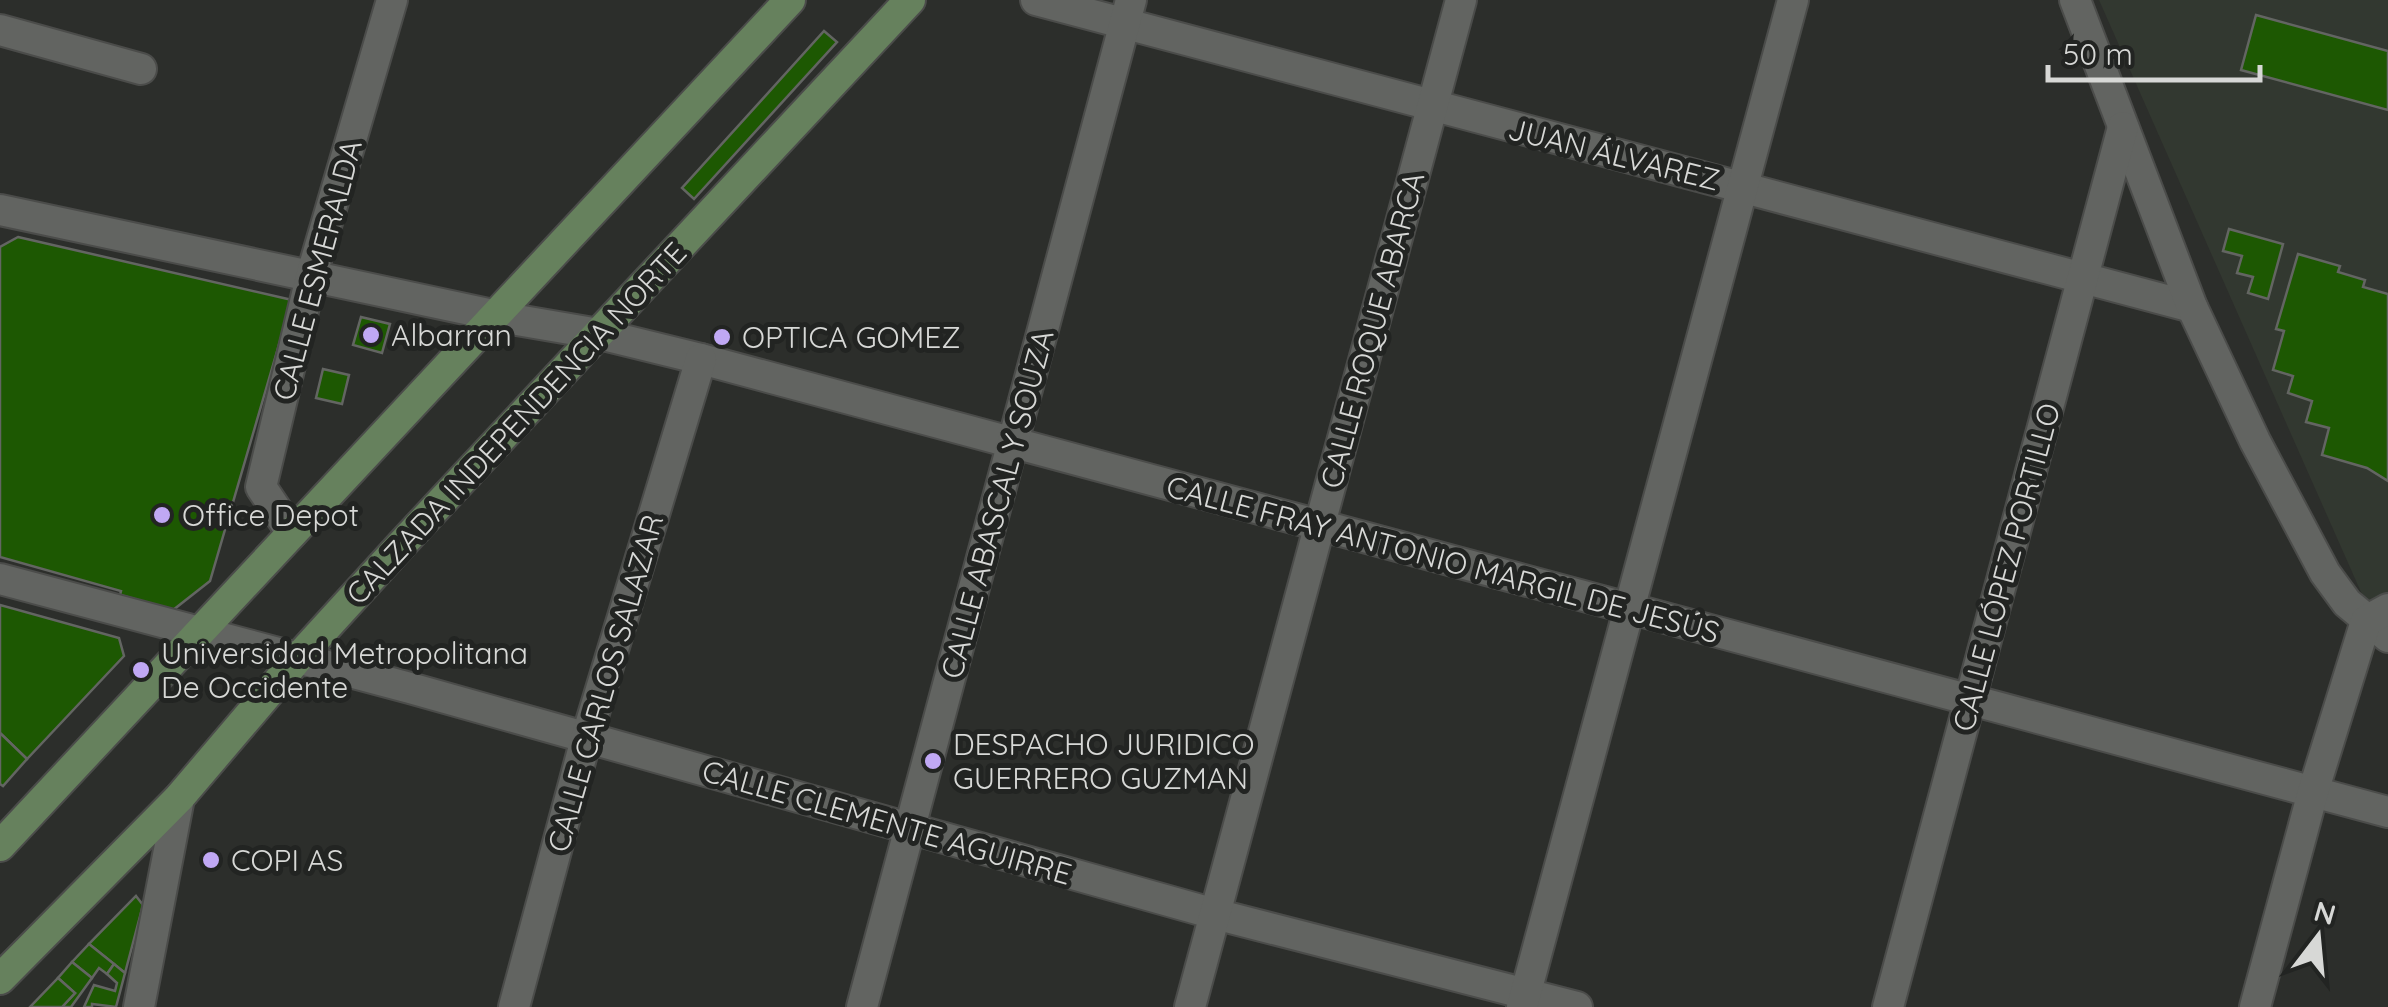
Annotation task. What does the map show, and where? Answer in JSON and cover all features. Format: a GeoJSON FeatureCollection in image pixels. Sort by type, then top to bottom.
{"type":"FeatureCollection","features":[{"type":"Feature","properties":{"kind":"main road"},"geometry":{"type":"LineString","coordinates":[[0,846],[790,0]]}},
{"type":"Feature","properties":{"kind":"main road","name":"CALZADA INDEPENDENCIA NORTE"},"geometry":{"type":"LineString","coordinates":[[0,979],[179,798],[298,658],[910,0]]}},
{"type":"Feature","properties":{"kind":"street","name":"CALLE ESMERALDA"},"geometry":{"type":"LineString","coordinates":[[292,533],[261,487],[312,278],[392,0]]}},
{"type":"Feature","properties":{"kind":"street","name":"JUAN ÁLVAREZ"},"geometry":{"type":"LineString","coordinates":[[1036,0],[1128,12],[1432,108],[2192,307]]}},
{"type":"Feature","properties":{"kind":"street","name":"CALLE ROQUE ABARCA"},"geometry":{"type":"LineString","coordinates":[[1190,1007],[1461,0]]}},
{"type":"Feature","properties":{"kind":"street"},"geometry":{"type":"LineString","coordinates":[[1524,1000],[1793,0]]}},
{"type":"Feature","properties":{"kind":"street"},"geometry":{"type":"LineString","coordinates":[[2075,0],[2192,307],[2255,441],[2325,573],[2346,603],[2381,622],[2313,792],[2256,1007]]}},
{"type":"Feature","properties":{"kind":"street","name":"CALLE ABASCAL Y SOUZA"},"geometry":{"type":"LineString","coordinates":[[862,1007],[1128,12]]}},
{"type":"Feature","properties":{"kind":"street"},"geometry":{"type":"LineString","coordinates":[[0,30],[141,69]]}},
{"type":"Feature","properties":{"kind":"street","name":"CALLE LÓPEZ PORTILLO"},"geometry":{"type":"LineString","coordinates":[[1888,1007],[2123,128]]}},
{"type":"Feature","properties":{"kind":"street","name":"CALLE FRAY ANTONIO MARGIL DE JESÚS"},"geometry":{"type":"LineString","coordinates":[[0,210],[312,278],[599,334],[701,359],[2388,812]]}},
{"type":"Feature","properties":{"kind":"street","name":"CALLE CARLOS SALAZAR"},"geometry":{"type":"LineString","coordinates":[[514,1007],[586,739],[701,359]]}},
{"type":"Feature","properties":{"kind":"street","name":"CALLE CLEMENTE AGUIRRE"},"geometry":{"type":"LineString","coordinates":[[0,580],[911,826],[1524,1000],[1577,1007]]}},
{"type":"Feature","properties":{"kind":"street"},"geometry":{"type":"LineString","coordinates":[[139,1007],[179,798]]}},
{"type":"Feature","properties":{"kind":"shaded area"},"geometry":{"type":"Polygon","coordinates":[[[2099,0],[2388,0],[2388,597],[2368,608],[2099,0]]]}},
{"type":"Feature","properties":{"kind":"building"},"geometry":{"type":"Polygon","coordinates":[[[2256,15],[2388,51],[2388,110],[2241,70],[2256,15]]]}},
{"type":"Feature","properties":{"kind":"building"},"geometry":{"type":"Polygon","coordinates":[[[824,31],[837,42],[694,199],[682,188],[824,31]]]}},
{"type":"Feature","properties":{"kind":"building"},"geometry":{"type":"Polygon","coordinates":[[[2229,229],[2283,244],[2268,299],[2248,293],[2253,277],[2237,273],[2242,256],[2223,251],[2229,229]]]}},
{"type":"Feature","properties":{"kind":"building"},"geometry":{"type":"Polygon","coordinates":[[[18,237],[292,300],[210,581],[173,610],[0,557],[0,247],[18,237]]]}},
{"type":"Feature","properties":{"kind":"building"},"geometry":{"type":"Polygon","coordinates":[[[2298,254],[2340,266],[2338,272],[2365,280],[2363,287],[2388,294],[2388,481],[2367,468],[2322,455],[2329,428],[2306,422],[2312,401],[2288,393],[2293,376],[2273,370],[2284,331],[2276,329],[2298,254]]]}},
{"type":"Feature","properties":{"kind":"building","name":"Albarran"},"geometry":{"type":"Polygon","coordinates":[[[361,317],[390,324],[382,353],[353,345],[361,317]]]}},
{"type":"Feature","properties":{"kind":"building","name":"Albarran"},"geometry":{"type":"Polygon","coordinates":[[[323,369],[349,375],[342,404],[316,398],[323,369]]]}},
{"type":"Feature","properties":{"kind":"building"},"geometry":{"type":"Polygon","coordinates":[[[0,605],[119,638],[124,656],[27,759],[0,733],[0,605]]]}},
{"type":"Feature","properties":{"kind":"building"},"geometry":{"type":"Polygon","coordinates":[[[0,733],[27,759],[3,786],[0,784],[0,733]]]}},
{"type":"Feature","properties":{"kind":"building"},"geometry":{"type":"Polygon","coordinates":[[[136,896],[143,905],[125,973],[89,944],[136,896]]]}},
{"type":"Feature","properties":{"kind":"building"},"geometry":{"type":"Polygon","coordinates":[[[89,944],[114,964],[107,974],[99,968],[92,978],[72,962],[89,944]]]}},
{"type":"Feature","properties":{"kind":"building"},"geometry":{"type":"Polygon","coordinates":[[[72,962],[92,978],[71,1007],[62,1007],[75,993],[58,978],[72,962]]]}},
{"type":"Feature","properties":{"kind":"building"},"geometry":{"type":"Polygon","coordinates":[[[114,964],[125,973],[116,1007],[84,1007],[94,985],[115,991],[117,983],[107,974],[114,964]]]}},
{"type":"Feature","properties":{"kind":"building"},"geometry":{"type":"Polygon","coordinates":[[[58,978],[75,993],[62,1007],[30,1007],[58,978]]]}},
{"type":"Feature","properties":{"kind":"place","name":"Albarran"},"geometry":{"type":"Point","coordinates":[371,335]}},
{"type":"Feature","properties":{"kind":"place","name":"OPTICA GOMEZ"},"geometry":{"type":"Point","coordinates":[722,337]}},
{"type":"Feature","properties":{"kind":"place","name":"Office Depot"},"geometry":{"type":"Point","coordinates":[162,515]}},
{"type":"Feature","properties":{"kind":"place","name":"Universidad Metropolitana De Occidente"},"geometry":{"type":"Point","coordinates":[141,670]}},
{"type":"Feature","properties":{"kind":"place","name":"DESPACHO JURIDICO GUERRERO GUZMAN"},"geometry":{"type":"Point","coordinates":[933,761]}},
{"type":"Feature","properties":{"kind":"place","name":"COPI AS"},"geometry":{"type":"Point","coordinates":[211,860]}}]}
